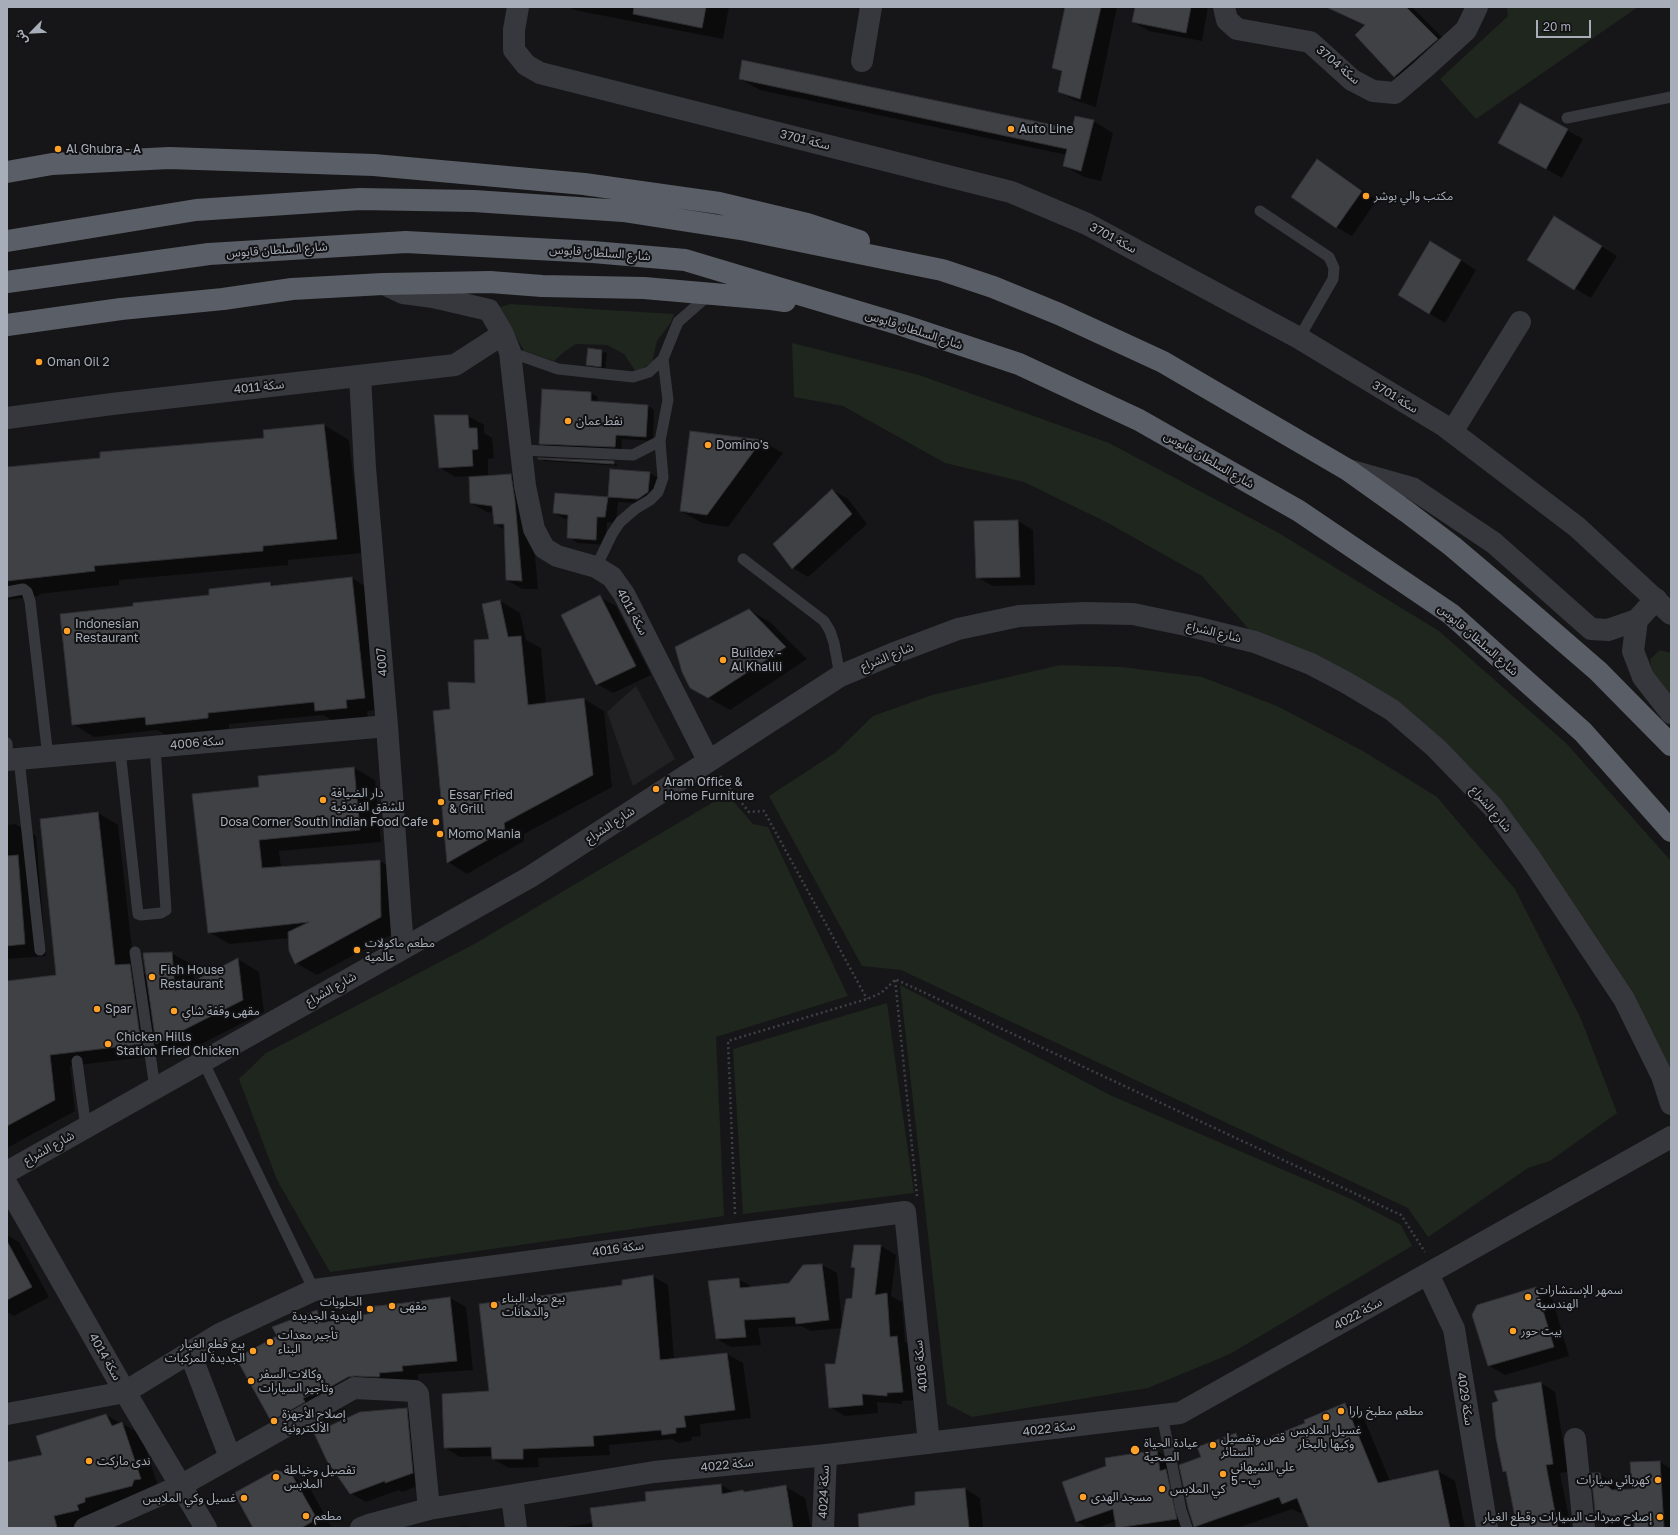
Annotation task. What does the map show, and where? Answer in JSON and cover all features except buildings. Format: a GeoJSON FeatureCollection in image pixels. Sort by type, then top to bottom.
{"type":"FeatureCollection","features":[{"type":"Feature","properties":{"kind":"highway"},"geometry":{"type":"LineString","coordinates":[[7,172],[52,164],[169,158],[374,165],[584,184],[719,203],[807,224],[993,287],[1059,314],[1163,362],[1348,470],[1452,546],[1517,601],[1598,671],[1671,746]]}},
{"type":"Feature","properties":{"kind":"highway"},"geometry":{"type":"LineString","coordinates":[[7,241],[196,210],[360,199],[474,201],[623,211],[746,230],[942,270]]}},
{"type":"Feature","properties":{"kind":"highway","name":"شارع السلطان قابوس"},"geometry":{"type":"LineString","coordinates":[[7,282],[209,254],[406,242],[593,252],[685,260],[902,325],[1019,364],[1139,420],[1299,511],[1451,614],[1583,732],[1671,831]]}},
{"type":"Feature","properties":{"kind":"highway"},"geometry":{"type":"LineString","coordinates":[[7,325],[121,309],[223,299],[292,289],[383,284],[490,282],[542,286],[644,288],[772,299],[902,325]]}},
{"type":"Feature","properties":{"kind":"street","name":"سكة 3701"},"geometry":{"type":"LineString","coordinates":[[518,7],[514,30],[514,50],[526,65],[540,73],[1011,192],[1087,224],[1299,338],[1443,425],[1577,527],[1664,607]]}},
{"type":"Feature","properties":{"kind":"street"},"geometry":{"type":"LineString","coordinates":[[862,61],[871,7]]}},
{"type":"Feature","properties":{"kind":"street","name":"سكة 3704"},"geometry":{"type":"LineString","coordinates":[[1224,7],[1227,20],[1237,29],[1310,42],[1352,80],[1373,91],[1395,93],[1466,30],[1477,7]]}},
{"type":"Feature","properties":{"kind":"street","name":"سكة 4011"},"geometry":{"type":"LineString","coordinates":[[383,284],[403,294],[433,297],[489,310],[506,343],[525,486],[534,529],[544,548],[557,556],[596,567],[612,577],[624,594],[708,760]]}},
{"type":"Feature","properties":{"kind":"street"},"geometry":{"type":"LineString","coordinates":[[1452,432],[1520,322]]}},
{"type":"Feature","properties":{"kind":"street","name":"سكة 4011"},"geometry":{"type":"LineString","coordinates":[[7,418],[112,404],[455,365],[506,343]]}},
{"type":"Feature","properties":{"kind":"street","name":"4007"},"geometry":{"type":"LineString","coordinates":[[360,376],[365,468],[388,726],[403,948]]}},
{"type":"Feature","properties":{"kind":"street"},"geometry":{"type":"LineString","coordinates":[[1348,470],[1412,488],[1494,543],[1591,629],[1608,630],[1637,620],[1664,607]]}},
{"type":"Feature","properties":{"kind":"street","name":"شارع الشراع"},"geometry":{"type":"LineString","coordinates":[[7,1172],[530,877],[708,760],[840,676],[897,652],[958,629],[1019,616],[1085,613],[1134,614],[1255,642],[1311,664],[1348,683],[1392,710],[1436,748],[1493,807],[1531,859],[1624,999],[1662,1076],[1671,1104]]}},
{"type":"Feature","properties":{"kind":"street"},"geometry":{"type":"LineString","coordinates":[[1637,620],[1633,651],[1643,677],[1671,714]]}},
{"type":"Feature","properties":{"kind":"street","name":"سكة 4006"},"geometry":{"type":"LineString","coordinates":[[10,756],[48,757],[388,726]]}},
{"type":"Feature","properties":{"kind":"street","name":"سكة 4022"},"geometry":{"type":"LineString","coordinates":[[361,1528],[429,1509],[654,1472],[826,1455],[1180,1413],[1671,1138]]}},
{"type":"Feature","properties":{"kind":"street","name":"سكة 4014"},"geometry":{"type":"LineString","coordinates":[[7,1185],[125,1392],[206,1528]]}},
{"type":"Feature","properties":{"kind":"street","name":"سكة 4016"},"geometry":{"type":"LineString","coordinates":[[125,1392],[220,1334],[314,1290],[905,1212],[929,1443]]}},
{"type":"Feature","properties":{"kind":"street","name":"سكة 4029"},"geometry":{"type":"LineString","coordinates":[[1432,1272],[1454,1329],[1487,1528]]}},
{"type":"Feature","properties":{"kind":"street"},"geometry":{"type":"LineString","coordinates":[[190,1353],[230,1457]]}},
{"type":"Feature","properties":{"kind":"street"},"geometry":{"type":"LineString","coordinates":[[85,1528],[180,1486],[354,1388],[415,1391],[418,1394],[429,1509]]}},
{"type":"Feature","properties":{"kind":"street"},"geometry":{"type":"LineString","coordinates":[[7,1414],[125,1392]]}},
{"type":"Feature","properties":{"kind":"street"},"geometry":{"type":"LineString","coordinates":[[1575,1439],[1584,1528]]}},
{"type":"Feature","properties":{"kind":"street","name":"سكة 4024"},"geometry":{"type":"LineString","coordinates":[[823,1528],[826,1455]]}},
{"type":"Feature","properties":{"kind":"street"},"geometry":{"type":"LineString","coordinates":[[512,1496],[516,1528]]}},
{"type":"Feature","properties":{"kind":"lane"},"geometry":{"type":"LineString","coordinates":[[1567,118],[1671,97]]}},
{"type":"Feature","properties":{"kind":"lane"},"geometry":{"type":"LineString","coordinates":[[1260,211],[1329,258],[1334,268],[1333,278],[1299,338]]}},
{"type":"Feature","properties":{"kind":"lane"},"geometry":{"type":"LineString","coordinates":[[506,343],[558,369],[633,377],[649,372],[663,359],[678,322],[703,300],[722,295]]}},
{"type":"Feature","properties":{"kind":"lane"},"geometry":{"type":"LineString","coordinates":[[596,567],[612,534],[620,522],[634,509],[650,500],[658,492],[663,478],[660,441],[668,400],[663,359]]}},
{"type":"Feature","properties":{"kind":"lane"},"geometry":{"type":"LineString","coordinates":[[521,450],[633,455],[660,441]]}},
{"type":"Feature","properties":{"kind":"lane"},"geometry":{"type":"LineString","coordinates":[[744,559],[824,622],[830,631],[834,643],[840,676]]}},
{"type":"Feature","properties":{"kind":"lane"},"geometry":{"type":"LineString","coordinates":[[7,592],[23,589],[27,592],[30,601],[48,757]]}},
{"type":"Feature","properties":{"kind":"lane"},"geometry":{"type":"LineString","coordinates":[[120,750],[138,914],[141,915],[160,913],[166,910],[155,747]]}},
{"type":"Feature","properties":{"kind":"lane"},"geometry":{"type":"LineString","coordinates":[[10,756],[40,950]]}},
{"type":"Feature","properties":{"kind":"lane"},"geometry":{"type":"LineString","coordinates":[[135,952],[155,1088]]}},
{"type":"Feature","properties":{"kind":"lane"},"geometry":{"type":"LineString","coordinates":[[77,1061],[86,1128]]}},
{"type":"Feature","properties":{"kind":"lane"},"geometry":{"type":"LineString","coordinates":[[203,1061],[314,1290]]}},
{"type":"Feature","properties":{"kind":"lane"},"geometry":{"type":"LineString","coordinates":[[1162,1415],[1181,1510],[1187,1528]]}},
{"type":"Feature","properties":{"kind":"path"},"geometry":{"type":"LineString","coordinates":[[708,760],[749,812],[764,811],[867,999]]}},
{"type":"Feature","properties":{"kind":"path"},"geometry":{"type":"LineString","coordinates":[[736,1234],[728,1041],[867,999],[881,993],[895,979]]}},
{"type":"Feature","properties":{"kind":"path"},"geometry":{"type":"LineString","coordinates":[[895,979],[918,1203],[905,1212]]}},
{"type":"Feature","properties":{"kind":"path"},"geometry":{"type":"LineString","coordinates":[[895,979],[1400,1215],[1432,1272]]}},
{"type":"Feature","properties":{"kind":"shaded area"},"geometry":{"type":"Polygon","coordinates":[[[1507,7],[1638,7],[1476,119],[1440,79],[1508,16],[1507,7]]]}},
{"type":"Feature","properties":{"kind":"shaded area"},"geometry":{"type":"Polygon","coordinates":[[[510,304],[674,314],[671,322],[657,341],[652,363],[636,372],[624,354],[607,345],[576,344],[554,361],[524,351],[500,307],[510,304]]]}},
{"type":"Feature","properties":{"kind":"shaded area"},"geometry":{"type":"Polygon","coordinates":[[[792,343],[919,375],[1109,443],[1277,532],[1439,631],[1566,743],[1671,861],[1671,1082],[1440,744],[1255,636],[1202,576],[1108,523],[1024,482],[945,463],[843,406],[794,397],[792,343]]]}},
{"type":"Feature","properties":{"kind":"shaded area"},"geometry":{"type":"Polygon","coordinates":[[[1660,650],[1671,653],[1671,699],[1653,679],[1650,659],[1660,650]]]}},
{"type":"Feature","properties":{"kind":"shaded area"},"geometry":{"type":"Polygon","coordinates":[[[1060,665],[1122,667],[1202,677],[1277,706],[1363,751],[1437,797],[1515,889],[1581,1019],[1617,1113],[1550,1161],[1528,1168],[1428,1237],[1408,1208],[901,970],[862,966],[769,796],[835,753],[873,716],[932,695],[1060,665]]]}},
{"type":"Feature","properties":{"kind":"shaded area"},"geometry":{"type":"Polygon","coordinates":[[[636,686],[675,759],[633,786],[607,712],[636,686]]]}},
{"type":"Feature","properties":{"kind":"shaded area"},"geometry":{"type":"Polygon","coordinates":[[[727,794],[753,824],[768,827],[848,996],[716,1037],[724,1216],[330,1272],[277,1180],[239,1079],[266,1053],[476,943],[727,794]]]}},
{"type":"Feature","properties":{"kind":"shaded area"},"geometry":{"type":"Polygon","coordinates":[[[900,985],[1112,1096],[1351,1199],[1401,1225],[1412,1246],[1230,1354],[1148,1388],[972,1417],[947,1404],[900,985]]]}},
{"type":"Feature","properties":{"kind":"shaded area"},"geometry":{"type":"Polygon","coordinates":[[[887,1003],[914,1193],[743,1214],[733,1049],[887,1003]]]}},
{"type":"Feature","properties":{"kind":"place","name":"Auto Line"},"geometry":{"type":"Point","coordinates":[1011,129]}},
{"type":"Feature","properties":{"kind":"place","name":"Al Ghubra - A"},"geometry":{"type":"Point","coordinates":[58,149]}},
{"type":"Feature","properties":{"kind":"place","name":"مكتب والي بوشر"},"geometry":{"type":"Point","coordinates":[1366,196]}},
{"type":"Feature","properties":{"kind":"place","name":"Oman Oil 2"},"geometry":{"type":"Point","coordinates":[39,362]}},
{"type":"Feature","properties":{"kind":"place","name":"نفط عمان"},"geometry":{"type":"Point","coordinates":[568,421]}},
{"type":"Feature","properties":{"kind":"place","name":"Domino's"},"geometry":{"type":"Point","coordinates":[708,445]}},
{"type":"Feature","properties":{"kind":"place","name":"Indonesian Restaurant"},"geometry":{"type":"Point","coordinates":[67,631]}},
{"type":"Feature","properties":{"kind":"place","name":"Buildex - Al Khalili"},"geometry":{"type":"Point","coordinates":[723,660]}},
{"type":"Feature","properties":{"kind":"place","name":"Aram Office & Home Furniture"},"geometry":{"type":"Point","coordinates":[656,789]}},
{"type":"Feature","properties":{"kind":"place","name":"دار الضيافة للشقق الفندقية"},"geometry":{"type":"Point","coordinates":[323,800]}},
{"type":"Feature","properties":{"kind":"place","name":"Essar Fried & Grill"},"geometry":{"type":"Point","coordinates":[441,802]}},
{"type":"Feature","properties":{"kind":"place","name":"Dosa Corner South Indian Food Cafe"},"geometry":{"type":"Point","coordinates":[436,822]}},
{"type":"Feature","properties":{"kind":"place","name":"Momo Mania"},"geometry":{"type":"Point","coordinates":[440,834]}},
{"type":"Feature","properties":{"kind":"place","name":"مطعم ماكولات عالمية"},"geometry":{"type":"Point","coordinates":[357,950]}},
{"type":"Feature","properties":{"kind":"place","name":"Fish House Restaurant"},"geometry":{"type":"Point","coordinates":[152,977]}},
{"type":"Feature","properties":{"kind":"place","name":"Spar"},"geometry":{"type":"Point","coordinates":[97,1009]}},
{"type":"Feature","properties":{"kind":"place","name":"مقهى وقفة شاي"},"geometry":{"type":"Point","coordinates":[174,1011]}},
{"type":"Feature","properties":{"kind":"place","name":"Chicken Hills Station Fried Chicken"},"geometry":{"type":"Point","coordinates":[108,1044]}},
{"type":"Feature","properties":{"kind":"place","name":"سمهر للإستشارات الهندسية"},"geometry":{"type":"Point","coordinates":[1528,1297]}},
{"type":"Feature","properties":{"kind":"place","name":"بيع مواد البناء والدهانات"},"geometry":{"type":"Point","coordinates":[494,1305]}},
{"type":"Feature","properties":{"kind":"place","name":"مقهى"},"geometry":{"type":"Point","coordinates":[392,1306]}},
{"type":"Feature","properties":{"kind":"place","name":"الحلويات الهندية الجديدة"},"geometry":{"type":"Point","coordinates":[370,1309]}},
{"type":"Feature","properties":{"kind":"place","name":"بيت حور"},"geometry":{"type":"Point","coordinates":[1513,1331]}},
{"type":"Feature","properties":{"kind":"place","name":"تأجير معدات البناء"},"geometry":{"type":"Point","coordinates":[270,1342]}},
{"type":"Feature","properties":{"kind":"place","name":"بيع قطع الغيار الجديدة للمركبات"},"geometry":{"type":"Point","coordinates":[253,1351]}},
{"type":"Feature","properties":{"kind":"place","name":"وكالات السفر وتأجير السيارات"},"geometry":{"type":"Point","coordinates":[251,1381]}},
{"type":"Feature","properties":{"kind":"place","name":"مطعم مطبخ رارا"},"geometry":{"type":"Point","coordinates":[1341,1411]}},
{"type":"Feature","properties":{"kind":"place","name":"غسيل الملابس وكيها بالبخار"},"geometry":{"type":"Point","coordinates":[1326,1417]}},
{"type":"Feature","properties":{"kind":"place","name":"إصلاح الأجهزة الالكترونية"},"geometry":{"type":"Point","coordinates":[274,1421]}},
{"type":"Feature","properties":{"kind":"place","name":"قص وتفصيل الستائر"},"geometry":{"type":"Point","coordinates":[1213,1445]}},
{"type":"Feature","properties":{"kind":"place","name":"عيادة الحياة الصحية"},"geometry":{"type":"Point","coordinates":[1135,1450]}},
{"type":"Feature","properties":{"kind":"place","name":"ندى ماركت"},"geometry":{"type":"Point","coordinates":[89,1461]}},
{"type":"Feature","properties":{"kind":"place","name":"علي الشيهاني ب - 5"},"geometry":{"type":"Point","coordinates":[1223,1474]}},
{"type":"Feature","properties":{"kind":"place","name":"تفصيل وخياطة الملابس"},"geometry":{"type":"Point","coordinates":[276,1477]}},
{"type":"Feature","properties":{"kind":"place","name":"كهربائي سيارات"},"geometry":{"type":"Point","coordinates":[1658,1480]}},
{"type":"Feature","properties":{"kind":"place","name":"كي الملابس"},"geometry":{"type":"Point","coordinates":[1162,1489]}},
{"type":"Feature","properties":{"kind":"place","name":"مسجد الهدى"},"geometry":{"type":"Point","coordinates":[1083,1497]}},
{"type":"Feature","properties":{"kind":"place","name":"غسيل وكي الملابس"},"geometry":{"type":"Point","coordinates":[244,1498]}},
{"type":"Feature","properties":{"kind":"place","name":"مطعم"},"geometry":{"type":"Point","coordinates":[306,1516]}},
{"type":"Feature","properties":{"kind":"place","name":"إصلاح مبردات السيارات وقطع الغيار"},"geometry":{"type":"Point","coordinates":[1660,1517]}}]}
